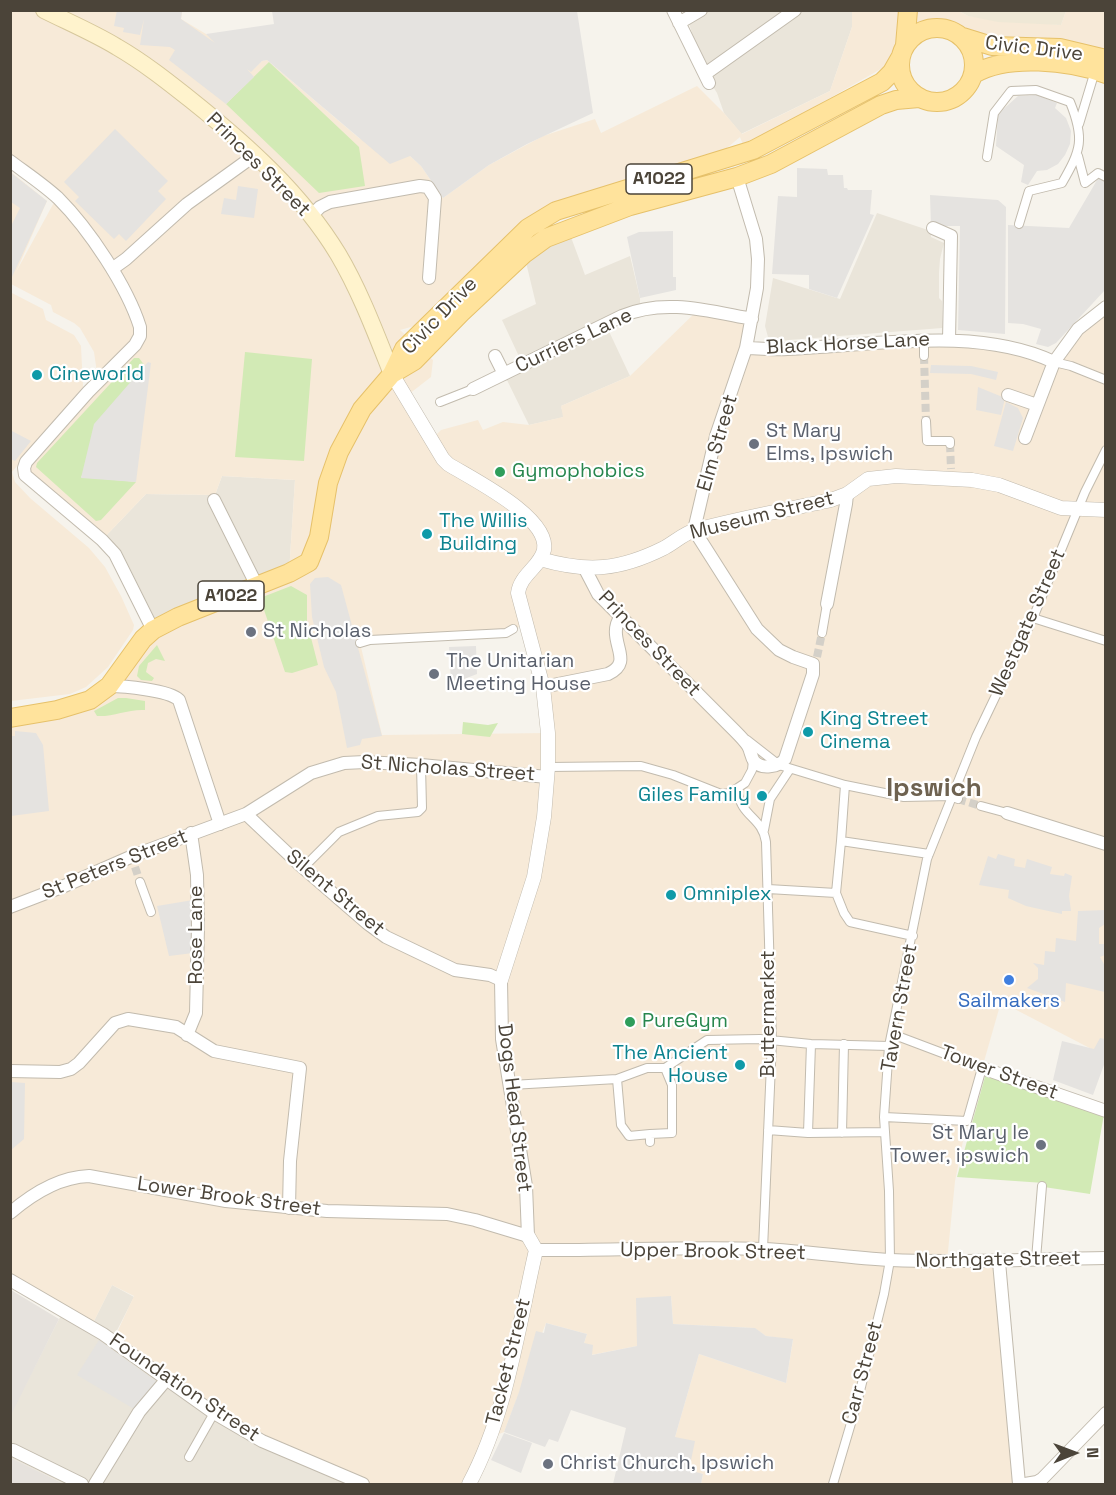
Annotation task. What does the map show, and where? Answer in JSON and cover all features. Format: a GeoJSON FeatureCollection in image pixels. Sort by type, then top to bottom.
{"type":"FeatureCollection","features":[{"type":"Feature","properties":{"kind":"main road","name":"Princes Street"},"geometry":{"type":"LineString","coordinates":[[44,10],[118,47],[155,72],[210,115],[255,155],[311,216],[337,252],[349,273],[392,374]]}},
{"type":"Feature","properties":{"kind":"main road"},"geometry":{"type":"LineString","coordinates":[[908,10],[900,70],[903,81],[909,91],[919,98],[938,102],[957,97],[964,91],[974,74],[973,54],[963,37],[927,18],[920,10]]}},
{"type":"Feature","properties":{"kind":"main road"},"geometry":{"type":"LineString","coordinates":[[902,51],[920,31],[942,27]]}},
{"type":"Feature","properties":{"kind":"main road","name":"Civic Drive"},"geometry":{"type":"LineString","coordinates":[[963,37],[992,46],[1059,48],[1102,68]]}},
{"type":"Feature","properties":{"kind":"main road","name":"Civic Drive"},"geometry":{"type":"LineString","coordinates":[[392,374],[404,349],[528,228],[556,211],[753,150],[882,82],[892,72],[902,51]]}},
{"type":"Feature","properties":{"kind":"main road","name":"Civic Drive"},"geometry":{"type":"LineString","coordinates":[[974,74],[986,67],[1009,62],[1053,63],[1102,68]]}},
{"type":"Feature","properties":{"kind":"main road","name":"Civic Drive"},"geometry":{"type":"LineString","coordinates":[[392,374],[414,360],[524,254],[546,238],[630,206],[736,177],[771,164],[881,105],[896,100],[919,98]]}},
{"type":"Feature","properties":{"kind":"main road","name":"A1022"},"geometry":{"type":"LineString","coordinates":[[10,718],[83,703],[97,696],[109,686],[143,639],[153,630],[169,621],[290,573],[309,561],[319,537],[328,483],[339,452],[362,409],[392,374]]}},
{"type":"Feature","properties":{"kind":"street"},"geometry":{"type":"LineString","coordinates":[[673,10],[707,79],[795,10]]}},
{"type":"Feature","properties":{"kind":"street"},"geometry":{"type":"LineString","coordinates":[[680,23],[701,10]]}},
{"type":"Feature","properties":{"kind":"street"},"geometry":{"type":"LineString","coordinates":[[1102,68],[1079,124],[1078,156],[1085,183],[1098,173],[1106,177]]}},
{"type":"Feature","properties":{"kind":"street"},"geometry":{"type":"LineString","coordinates":[[987,157],[994,112],[1011,91],[1035,90],[1070,102],[1079,124]]}},
{"type":"Feature","properties":{"kind":"street"},"geometry":{"type":"LineString","coordinates":[[112,269],[126,260],[187,204],[255,155]]}},
{"type":"Feature","properties":{"kind":"street"},"geometry":{"type":"LineString","coordinates":[[1019,224],[1029,191],[1062,183],[1078,156]]}},
{"type":"Feature","properties":{"kind":"street"},"geometry":{"type":"LineString","coordinates":[[10,161],[63,204],[79,222],[112,269],[140,327],[135,345],[93,386],[26,462],[25,476],[102,540],[115,554],[153,630]]}},
{"type":"Feature","properties":{"kind":"street","name":"Elm Street"},"geometry":{"type":"LineString","coordinates":[[694,530],[716,436],[746,348],[757,288],[758,259],[755,234],[736,177]]}},
{"type":"Feature","properties":{"kind":"street"},"geometry":{"type":"LineString","coordinates":[[311,216],[320,207],[330,202],[420,186],[428,187],[435,198],[429,278]]}},
{"type":"Feature","properties":{"kind":"street","name":"Black Horse Lane"},"geometry":{"type":"LineString","coordinates":[[933,228],[951,236],[949,340]]}},
{"type":"Feature","properties":{"kind":"street","name":"Curriers Lane"},"geometry":{"type":"LineString","coordinates":[[473,388],[622,316],[640,310],[662,306],[679,307],[752,319]]}},
{"type":"Feature","properties":{"kind":"street"},"geometry":{"type":"LineString","coordinates":[[1025,438],[1054,362],[1078,329],[1106,307]]}},
{"type":"Feature","properties":{"kind":"street"},"geometry":{"type":"LineString","coordinates":[[924,340],[924,356]]}},
{"type":"Feature","properties":{"kind":"street","name":"Black Horse Lane"},"geometry":{"type":"LineString","coordinates":[[746,348],[785,350],[949,340],[1017,349],[1054,362]]}},
{"type":"Feature","properties":{"kind":"street","name":"Curriers Lane"},"geometry":{"type":"LineString","coordinates":[[495,356],[504,374]]}},
{"type":"Feature","properties":{"kind":"street"},"geometry":{"type":"LineString","coordinates":[[1054,362],[1106,380]]}},
{"type":"Feature","properties":{"kind":"street","name":"Princes Street"},"geometry":{"type":"LineString","coordinates":[[392,374],[430,440],[448,464],[509,501],[536,525],[542,535],[544,546],[540,559]]}},
{"type":"Feature","properties":{"kind":"street"},"geometry":{"type":"LineString","coordinates":[[440,402],[473,388]]}},
{"type":"Feature","properties":{"kind":"street"},"geometry":{"type":"LineString","coordinates":[[1008,395],[1037,405]]}},
{"type":"Feature","properties":{"kind":"street"},"geometry":{"type":"LineString","coordinates":[[926,421],[927,441],[950,441],[950,444]]}},
{"type":"Feature","properties":{"kind":"street","name":"Westgate Street"},"geometry":{"type":"LineString","coordinates":[[955,798],[976,737],[1033,618],[1080,509],[1085,492],[1106,450]]}},
{"type":"Feature","properties":{"kind":"street","name":"Museum Street"},"geometry":{"type":"LineString","coordinates":[[585,569],[606,568],[629,563],[665,547],[694,530],[831,500],[847,494],[863,481],[874,477],[951,474],[999,485],[1061,508],[1106,510]]}},
{"type":"Feature","properties":{"kind":"street"},"geometry":{"type":"LineString","coordinates":[[822,633],[847,494]]}},
{"type":"Feature","properties":{"kind":"street"},"geometry":{"type":"LineString","coordinates":[[214,500],[256,586]]}},
{"type":"Feature","properties":{"kind":"street"},"geometry":{"type":"LineString","coordinates":[[548,772],[641,766],[673,775],[716,793],[730,793],[749,776],[754,761],[769,766],[784,767],[814,671],[815,660],[793,657],[779,650],[757,629],[694,530]]}},
{"type":"Feature","properties":{"kind":"street"},"geometry":{"type":"LineString","coordinates":[[501,980],[534,877],[548,772],[548,733],[543,687],[518,593],[521,582],[540,559],[585,569]]}},
{"type":"Feature","properties":{"kind":"street","name":"Princes Street"},"geometry":{"type":"LineString","coordinates":[[585,569],[598,594],[735,731],[748,745],[754,761]]}},
{"type":"Feature","properties":{"kind":"street"},"geometry":{"type":"LineString","coordinates":[[543,687],[608,674],[616,670],[620,666],[621,658],[616,644],[617,622],[621,616]]}},
{"type":"Feature","properties":{"kind":"street"},"geometry":{"type":"LineString","coordinates":[[1033,618],[1106,641]]}},
{"type":"Feature","properties":{"kind":"street"},"geometry":{"type":"LineString","coordinates":[[360,644],[370,640],[506,633],[513,629]]}},
{"type":"Feature","properties":{"kind":"street"},"geometry":{"type":"LineString","coordinates":[[109,686],[130,686],[176,697],[220,824]]}},
{"type":"Feature","properties":{"kind":"street","name":"Princes Street"},"geometry":{"type":"LineString","coordinates":[[735,731],[784,767],[845,785],[904,797],[955,798]]}},
{"type":"Feature","properties":{"kind":"street","name":"St Nicholas Street"},"geometry":{"type":"LineString","coordinates":[[220,824],[246,814],[311,773],[344,763],[365,762],[548,772]]}},
{"type":"Feature","properties":{"kind":"street"},"geometry":{"type":"LineString","coordinates":[[304,867],[339,832],[378,816],[418,812],[422,808],[421,765]]}},
{"type":"Feature","properties":{"kind":"street","name":"Buttermarket"},"geometry":{"type":"LineString","coordinates":[[763,1249],[772,1041],[764,830],[770,799],[784,767]]}},
{"type":"Feature","properties":{"kind":"street"},"geometry":{"type":"LineString","coordinates":[[845,785],[836,893],[844,913],[850,922],[857,925],[913,936]]}},
{"type":"Feature","properties":{"kind":"street"},"geometry":{"type":"LineString","coordinates":[[737,789],[742,807],[764,830]]}},
{"type":"Feature","properties":{"kind":"street","name":"Tavern Street"},"geometry":{"type":"LineString","coordinates":[[890,1260],[889,1191],[884,1117],[889,1046],[929,854],[955,798]]}},
{"type":"Feature","properties":{"kind":"street"},"geometry":{"type":"LineString","coordinates":[[981,806],[1106,844]]}},
{"type":"Feature","properties":{"kind":"street","name":"Silent Street"},"geometry":{"type":"LineString","coordinates":[[246,814],[367,923],[392,940],[455,970],[490,975],[501,980]]}},
{"type":"Feature","properties":{"kind":"street","name":"St Peters Street"},"geometry":{"type":"LineString","coordinates":[[10,906],[133,861],[191,833],[220,824]]}},
{"type":"Feature","properties":{"kind":"street","name":"Rose Lane"},"geometry":{"type":"LineString","coordinates":[[187,1035],[196,1013],[198,927],[197,875],[191,833]]}},
{"type":"Feature","properties":{"kind":"street"},"geometry":{"type":"LineString","coordinates":[[841,841],[929,854]]}},
{"type":"Feature","properties":{"kind":"street"},"geometry":{"type":"LineString","coordinates":[[140,882],[151,912]]}},
{"type":"Feature","properties":{"kind":"street"},"geometry":{"type":"LineString","coordinates":[[768,888],[836,893]]}},
{"type":"Feature","properties":{"kind":"street","name":"Dogs Head Street"},"geometry":{"type":"LineString","coordinates":[[501,980],[502,1039],[526,1186],[528,1236]]}},
{"type":"Feature","properties":{"kind":"street"},"geometry":{"type":"LineString","coordinates":[[10,1071],[60,1072],[71,1069],[108,1029],[128,1018],[176,1027],[214,1052],[300,1068],[290,1161],[289,1208]]}},
{"type":"Feature","properties":{"kind":"street","name":"Tower Street"},"geometry":{"type":"LineString","coordinates":[[892,1034],[1106,1111]]}},
{"type":"Feature","properties":{"kind":"street"},"geometry":{"type":"LineString","coordinates":[[511,1085],[617,1078],[647,1068],[665,1068],[707,1040],[760,1039],[812,1044],[889,1046]]}},
{"type":"Feature","properties":{"kind":"street"},"geometry":{"type":"LineString","coordinates":[[808,1133],[812,1044]]}},
{"type":"Feature","properties":{"kind":"street"},"geometry":{"type":"LineString","coordinates":[[842,1133],[844,1044]]}},
{"type":"Feature","properties":{"kind":"street"},"geometry":{"type":"LineString","coordinates":[[617,1078],[621,1125],[629,1136],[650,1138],[672,1133],[672,1085],[665,1068]]}},
{"type":"Feature","properties":{"kind":"street"},"geometry":{"type":"LineString","coordinates":[[884,1117],[967,1120],[982,1068]]}},
{"type":"Feature","properties":{"kind":"street"},"geometry":{"type":"LineString","coordinates":[[768,1130],[808,1133],[885,1132]]}},
{"type":"Feature","properties":{"kind":"street","name":"Lower Brook Street"},"geometry":{"type":"LineString","coordinates":[[10,1213],[22,1203],[56,1183],[77,1176],[89,1176],[226,1201],[289,1208],[447,1214],[528,1236]]}},
{"type":"Feature","properties":{"kind":"street"},"geometry":{"type":"LineString","coordinates":[[1036,1259],[1042,1186]]}},
{"type":"Feature","properties":{"kind":"street"},"geometry":{"type":"LineString","coordinates":[[528,1236],[536,1250]]}},
{"type":"Feature","properties":{"kind":"street","name":"Upper Brook Street"},"geometry":{"type":"LineString","coordinates":[[536,1250],[763,1249],[890,1260]]}},
{"type":"Feature","properties":{"kind":"street","name":"Tacket Street"},"geometry":{"type":"LineString","coordinates":[[469,1485],[490,1442],[514,1352],[536,1250]]}},
{"type":"Feature","properties":{"kind":"street","name":"Northgate Street"},"geometry":{"type":"LineString","coordinates":[[890,1260],[999,1262],[1106,1258]]}},
{"type":"Feature","properties":{"kind":"street","name":"Carr Street"},"geometry":{"type":"LineString","coordinates":[[833,1485],[857,1403],[890,1260]]}},
{"type":"Feature","properties":{"kind":"street"},"geometry":{"type":"LineString","coordinates":[[999,1262],[1019,1485]]}},
{"type":"Feature","properties":{"kind":"street","name":"Foundation Street"},"geometry":{"type":"LineString","coordinates":[[10,1280],[103,1334],[214,1413],[262,1441],[363,1485]]}},
{"type":"Feature","properties":{"kind":"street"},"geometry":{"type":"LineString","coordinates":[[95,1485],[139,1412],[166,1380]]}},
{"type":"Feature","properties":{"kind":"street"},"geometry":{"type":"LineString","coordinates":[[189,1457],[214,1413]]}},
{"type":"Feature","properties":{"kind":"street"},"geometry":{"type":"LineString","coordinates":[[1025,1485],[1042,1479],[1106,1413]]}},
{"type":"Feature","properties":{"kind":"street"},"geometry":{"type":"LineString","coordinates":[[13,1450],[82,1485]]}},
{"type":"Feature","properties":{"kind":"shaded area"},"geometry":{"type":"Polygon","coordinates":[[[117,10],[182,11],[181,19],[215,43],[206,34],[274,24],[272,11],[577,11],[593,113],[489,165],[443,198],[421,166],[410,156],[390,164],[267,60],[262,61],[251,72],[247,69],[254,77],[226,104],[169,60],[175,50],[170,47],[140,45],[144,19],[140,35],[123,32],[124,28],[114,26],[117,10]]]}},
{"type":"Feature","properties":{"kind":"shaded area"},"geometry":{"type":"Polygon","coordinates":[[[1066,10],[1061,25],[998,22],[968,16],[959,11],[1066,10]]]}},
{"type":"Feature","properties":{"kind":"shaded area"},"geometry":{"type":"Polygon","coordinates":[[[11,11],[182,11],[181,19],[206,34],[251,71],[262,61],[267,60],[359,138],[410,156],[421,166],[443,198],[489,165],[543,136],[595,119],[601,133],[697,86],[742,134],[830,91],[852,27],[852,11],[959,11],[968,16],[1061,25],[1066,11],[1105,11],[1105,59],[963,37],[942,27],[920,31],[905,45],[900,58],[744,147],[740,137],[715,162],[556,211],[432,321],[400,330],[433,360],[431,377],[400,401],[436,435],[441,430],[478,420],[483,430],[503,422],[529,425],[563,417],[561,406],[630,376],[699,309],[752,319],[746,347],[949,340],[1054,362],[1105,307],[1105,1056],[1001,1002],[967,1121],[955,1181],[947,1261],[999,1262],[1019,1484],[701,1484],[703,1474],[689,1471],[675,1437],[699,1354],[786,1383],[793,1340],[766,1336],[754,1328],[673,1324],[671,1296],[637,1346],[591,1355],[584,1343],[587,1334],[546,1323],[504,1432],[492,1437],[469,1484],[363,1484],[262,1441],[113,1341],[134,1296],[112,1285],[92,1325],[11,1279],[11,718],[83,703],[143,639],[289,573],[295,480],[222,476],[215,495],[146,494],[102,540],[24,472],[98,380],[94,352],[80,328],[53,312],[51,305],[11,284],[11,172],[47,201],[16,272],[57,197],[11,161],[11,11]],[[525,624],[506,633],[360,643],[382,735],[548,733],[525,624]]]}},
{"type":"Feature","properties":{"kind":"shaded area"},"geometry":{"type":"Polygon","coordinates":[[[685,11],[852,11],[852,27],[830,91],[741,134],[724,113],[717,93],[705,74],[685,11]]]}},
{"type":"Feature","properties":{"kind":"shaded area"},"geometry":{"type":"Polygon","coordinates":[[[1037,95],[1057,103],[1055,108],[1066,118],[1071,131],[1070,144],[1058,164],[1047,170],[1037,171],[1028,185],[1021,182],[1024,165],[996,146],[998,114],[1018,96],[1037,95]]]}},
{"type":"Feature","properties":{"kind":"shaded area"},"geometry":{"type":"Polygon","coordinates":[[[115,129],[168,181],[158,191],[166,199],[126,241],[119,234],[114,239],[75,201],[79,197],[64,182],[115,129]]]}},
{"type":"Feature","properties":{"kind":"shaded area"},"geometry":{"type":"Polygon","coordinates":[[[797,168],[827,169],[828,175],[843,175],[844,188],[848,190],[872,190],[870,214],[874,215],[837,298],[809,289],[809,275],[772,274],[778,196],[797,197],[797,168]]]}},
{"type":"Feature","properties":{"kind":"shaded area"},"geometry":{"type":"Polygon","coordinates":[[[10,172],[47,201],[12,277],[11,226],[20,208],[11,202],[10,172]]]}},
{"type":"Feature","properties":{"kind":"shaded area"},"geometry":{"type":"Polygon","coordinates":[[[1100,175],[1105,179],[1105,290],[1056,343],[1048,347],[1036,344],[1041,329],[1008,323],[1008,225],[1069,228],[1100,175]]]}},
{"type":"Feature","properties":{"kind":"shaded area"},"geometry":{"type":"Polygon","coordinates":[[[238,186],[258,189],[254,218],[221,214],[224,198],[236,200],[238,186]]]}},
{"type":"Feature","properties":{"kind":"shaded area"},"geometry":{"type":"Polygon","coordinates":[[[930,195],[998,200],[1006,207],[1005,334],[958,330],[960,226],[931,226],[930,195]]]}},
{"type":"Feature","properties":{"kind":"shaded area"},"geometry":{"type":"Polygon","coordinates":[[[877,213],[931,231],[931,237],[944,243],[939,273],[942,328],[776,341],[768,337],[765,326],[773,278],[840,299],[877,213]]]}},
{"type":"Feature","properties":{"kind":"shaded area"},"geometry":{"type":"Polygon","coordinates":[[[568,229],[585,275],[630,256],[640,298],[640,310],[606,325],[630,376],[561,406],[564,417],[529,425],[504,374],[523,365],[502,320],[536,304],[524,254],[568,229]]]}},
{"type":"Feature","properties":{"kind":"shaded area"},"geometry":{"type":"Polygon","coordinates":[[[673,231],[673,277],[676,277],[676,290],[640,298],[627,237],[639,232],[673,231]]]}},
{"type":"Feature","properties":{"kind":"shaded area"},"geometry":{"type":"Polygon","coordinates":[[[10,292],[43,309],[46,320],[74,335],[81,346],[83,387],[12,472],[15,482],[30,498],[89,548],[105,567],[134,625],[108,667],[86,687],[70,694],[11,701],[10,292]]]}},
{"type":"Feature","properties":{"kind":"shaded area"},"geometry":{"type":"Polygon","coordinates":[[[148,362],[151,363],[136,482],[81,478],[94,424],[148,362]]]}},
{"type":"Feature","properties":{"kind":"shaded area"},"geometry":{"type":"Polygon","coordinates":[[[931,365],[971,366],[998,372],[996,380],[971,374],[930,373],[931,365]]]}},
{"type":"Feature","properties":{"kind":"shaded area"},"geometry":{"type":"Polygon","coordinates":[[[978,387],[1005,398],[1001,415],[976,410],[978,387]]]}},
{"type":"Feature","properties":{"kind":"shaded area"},"geometry":{"type":"Polygon","coordinates":[[[1006,402],[1018,408],[1023,418],[1013,451],[994,446],[1006,402]]]}},
{"type":"Feature","properties":{"kind":"shaded area"},"geometry":{"type":"Polygon","coordinates":[[[10,430],[31,441],[15,461],[11,459],[10,430]]]}},
{"type":"Feature","properties":{"kind":"shaded area"},"geometry":{"type":"Polygon","coordinates":[[[222,476],[295,480],[289,573],[153,630],[102,540],[146,494],[215,495],[222,476]]]}},
{"type":"Feature","properties":{"kind":"shaded area"},"geometry":{"type":"Polygon","coordinates":[[[328,577],[341,585],[382,736],[362,739],[360,745],[347,748],[336,692],[324,667],[312,617],[310,584],[315,578],[328,577]]]}},
{"type":"Feature","properties":{"kind":"shaded area"},"geometry":{"type":"Polygon","coordinates":[[[476,646],[477,674],[451,684],[449,647],[476,646]]]}},
{"type":"Feature","properties":{"kind":"shaded area"},"geometry":{"type":"Polygon","coordinates":[[[15,731],[36,733],[43,745],[49,811],[11,816],[11,736],[15,736],[15,731]]]}},
{"type":"Feature","properties":{"kind":"shaded area"},"geometry":{"type":"Polygon","coordinates":[[[998,854],[1015,859],[1014,866],[1025,868],[1027,859],[1052,867],[1050,874],[1064,876],[1065,873],[1072,876],[1069,896],[1071,911],[1062,911],[1062,914],[1026,906],[1008,898],[1009,890],[979,885],[988,856],[996,859],[998,854]]]}},
{"type":"Feature","properties":{"kind":"shaded area"},"geometry":{"type":"Polygon","coordinates":[[[193,900],[193,953],[169,956],[157,906],[193,900]]]}},
{"type":"Feature","properties":{"kind":"shaded area"},"geometry":{"type":"Polygon","coordinates":[[[1105,910],[1105,924],[1099,928],[1099,944],[1105,944],[1105,955],[1100,957],[1105,966],[1105,992],[1066,983],[1065,1002],[1027,988],[1038,979],[1038,968],[1033,963],[1044,965],[1045,951],[1055,952],[1056,938],[1076,941],[1078,911],[1105,910]]]}},
{"type":"Feature","properties":{"kind":"shaded area"},"geometry":{"type":"Polygon","coordinates":[[[1100,1038],[1105,1039],[1105,1062],[1093,1095],[1053,1080],[1062,1041],[1094,1049],[1100,1038]]]}},
{"type":"Feature","properties":{"kind":"shaded area"},"geometry":{"type":"Polygon","coordinates":[[[11,1082],[25,1083],[24,1139],[11,1150],[11,1082]]]}},
{"type":"Feature","properties":{"kind":"shaded area"},"geometry":{"type":"Polygon","coordinates":[[[112,1285],[134,1297],[111,1342],[349,1484],[64,1484],[11,1458],[10,1415],[59,1319],[61,1316],[92,1325],[112,1285]]]}},
{"type":"Feature","properties":{"kind":"shaded area"},"geometry":{"type":"Polygon","coordinates":[[[11,1290],[59,1319],[11,1415],[11,1290]]]}},
{"type":"Feature","properties":{"kind":"shaded area"},"geometry":{"type":"Polygon","coordinates":[[[671,1296],[673,1324],[755,1328],[766,1336],[793,1339],[786,1383],[699,1354],[675,1437],[695,1441],[689,1470],[703,1474],[701,1484],[613,1484],[626,1428],[571,1410],[558,1442],[549,1439],[545,1447],[504,1432],[519,1392],[536,1331],[544,1333],[546,1323],[587,1334],[584,1343],[593,1345],[592,1355],[637,1346],[636,1298],[671,1296]]]}},
{"type":"Feature","properties":{"kind":"shaded area"},"geometry":{"type":"Polygon","coordinates":[[[99,1340],[157,1382],[139,1412],[77,1375],[99,1340]]]}},
{"type":"Feature","properties":{"kind":"shaded area"},"geometry":{"type":"Polygon","coordinates":[[[504,1433],[532,1443],[521,1473],[491,1460],[504,1433]]]}},
{"type":"Feature","properties":{"kind":"shaded area"},"geometry":{"type":"Polygon","coordinates":[[[11,1458],[64,1484],[11,1484],[11,1458]]]}},
{"type":"Feature","properties":{"kind":"green space"},"geometry":{"type":"Polygon","coordinates":[[[269,62],[359,147],[365,186],[319,193],[226,104],[269,62]]]}},
{"type":"Feature","properties":{"kind":"green space"},"geometry":{"type":"Polygon","coordinates":[[[245,352],[312,359],[304,461],[235,457],[245,352]]]}},
{"type":"Feature","properties":{"kind":"green space"},"geometry":{"type":"Polygon","coordinates":[[[134,358],[139,358],[145,366],[81,477],[136,482],[101,520],[96,521],[36,467],[37,463],[134,358]]]}},
{"type":"Feature","properties":{"kind":"green space"},"geometry":{"type":"Polygon","coordinates":[[[291,586],[307,595],[307,622],[318,665],[292,673],[285,672],[260,598],[291,586]]]}},
{"type":"Feature","properties":{"kind":"green space"},"geometry":{"type":"Polygon","coordinates":[[[157,645],[165,661],[156,659],[148,663],[146,672],[154,678],[152,681],[141,680],[137,676],[139,666],[157,645]]]}},
{"type":"Feature","properties":{"kind":"green space"},"geometry":{"type":"Polygon","coordinates":[[[118,698],[145,701],[145,710],[97,716],[94,711],[118,698]]]}},
{"type":"Feature","properties":{"kind":"green space"},"geometry":{"type":"Polygon","coordinates":[[[463,722],[488,725],[498,723],[490,737],[462,734],[463,722]]]}},
{"type":"Feature","properties":{"kind":"green space"},"geometry":{"type":"Polygon","coordinates":[[[986,1073],[1104,1114],[1090,1194],[1044,1187],[1044,1183],[957,1177],[986,1073]]]}},
{"type":"Feature","properties":{"kind":"tunnel"},"geometry":{"type":"LineString","coordinates":[[924,356],[926,421]]}},
{"type":"Feature","properties":{"kind":"tunnel"},"geometry":{"type":"LineString","coordinates":[[950,444],[951,469]]}},
{"type":"Feature","properties":{"kind":"tunnel"},"geometry":{"type":"LineString","coordinates":[[817,657],[822,633]]}},
{"type":"Feature","properties":{"kind":"tunnel"},"geometry":{"type":"LineString","coordinates":[[958,799],[981,806]]}},
{"type":"Feature","properties":{"kind":"tunnel"},"geometry":{"type":"LineString","coordinates":[[135,867],[140,882]]}},
{"type":"Feature","properties":{"kind":"place","name":"Cineworld"},"geometry":{"type":"Point","coordinates":[37,375]}},
{"type":"Feature","properties":{"kind":"place","name":"St Mary Elms, Ipswich"},"geometry":{"type":"Point","coordinates":[754,444]}},
{"type":"Feature","properties":{"kind":"place","name":"Gymophobics"},"geometry":{"type":"Point","coordinates":[500,472]}},
{"type":"Feature","properties":{"kind":"place","name":"The Willis Building"},"geometry":{"type":"Point","coordinates":[427,534]}},
{"type":"Feature","properties":{"kind":"place","name":"St Nicholas"},"geometry":{"type":"Point","coordinates":[251,632]}},
{"type":"Feature","properties":{"kind":"place","name":"The Unitarian Meeting House"},"geometry":{"type":"Point","coordinates":[434,674]}},
{"type":"Feature","properties":{"kind":"place","name":"King Street Cinema"},"geometry":{"type":"Point","coordinates":[808,732]}},
{"type":"Feature","properties":{"kind":"place","name":"Giles Family"},"geometry":{"type":"Point","coordinates":[762,796]}},
{"type":"Feature","properties":{"kind":"place","name":"Omniplex"},"geometry":{"type":"Point","coordinates":[671,895]}},
{"type":"Feature","properties":{"kind":"place","name":"Sailmakers"},"geometry":{"type":"Point","coordinates":[1009,980]}},
{"type":"Feature","properties":{"kind":"place","name":"PureGym"},"geometry":{"type":"Point","coordinates":[630,1022]}},
{"type":"Feature","properties":{"kind":"place","name":"The Ancient House"},"geometry":{"type":"Point","coordinates":[740,1065]}},
{"type":"Feature","properties":{"kind":"place","name":"St Mary le Tower, ipswich"},"geometry":{"type":"Point","coordinates":[1041,1145]}},
{"type":"Feature","properties":{"kind":"place","name":"Christ Church, Ipswich"},"geometry":{"type":"Point","coordinates":[548,1464]}},
{"type":"Feature","properties":{"kind":"district","name":"Ipswich"},"geometry":{"type":"Point","coordinates":[934,789]}}]}
